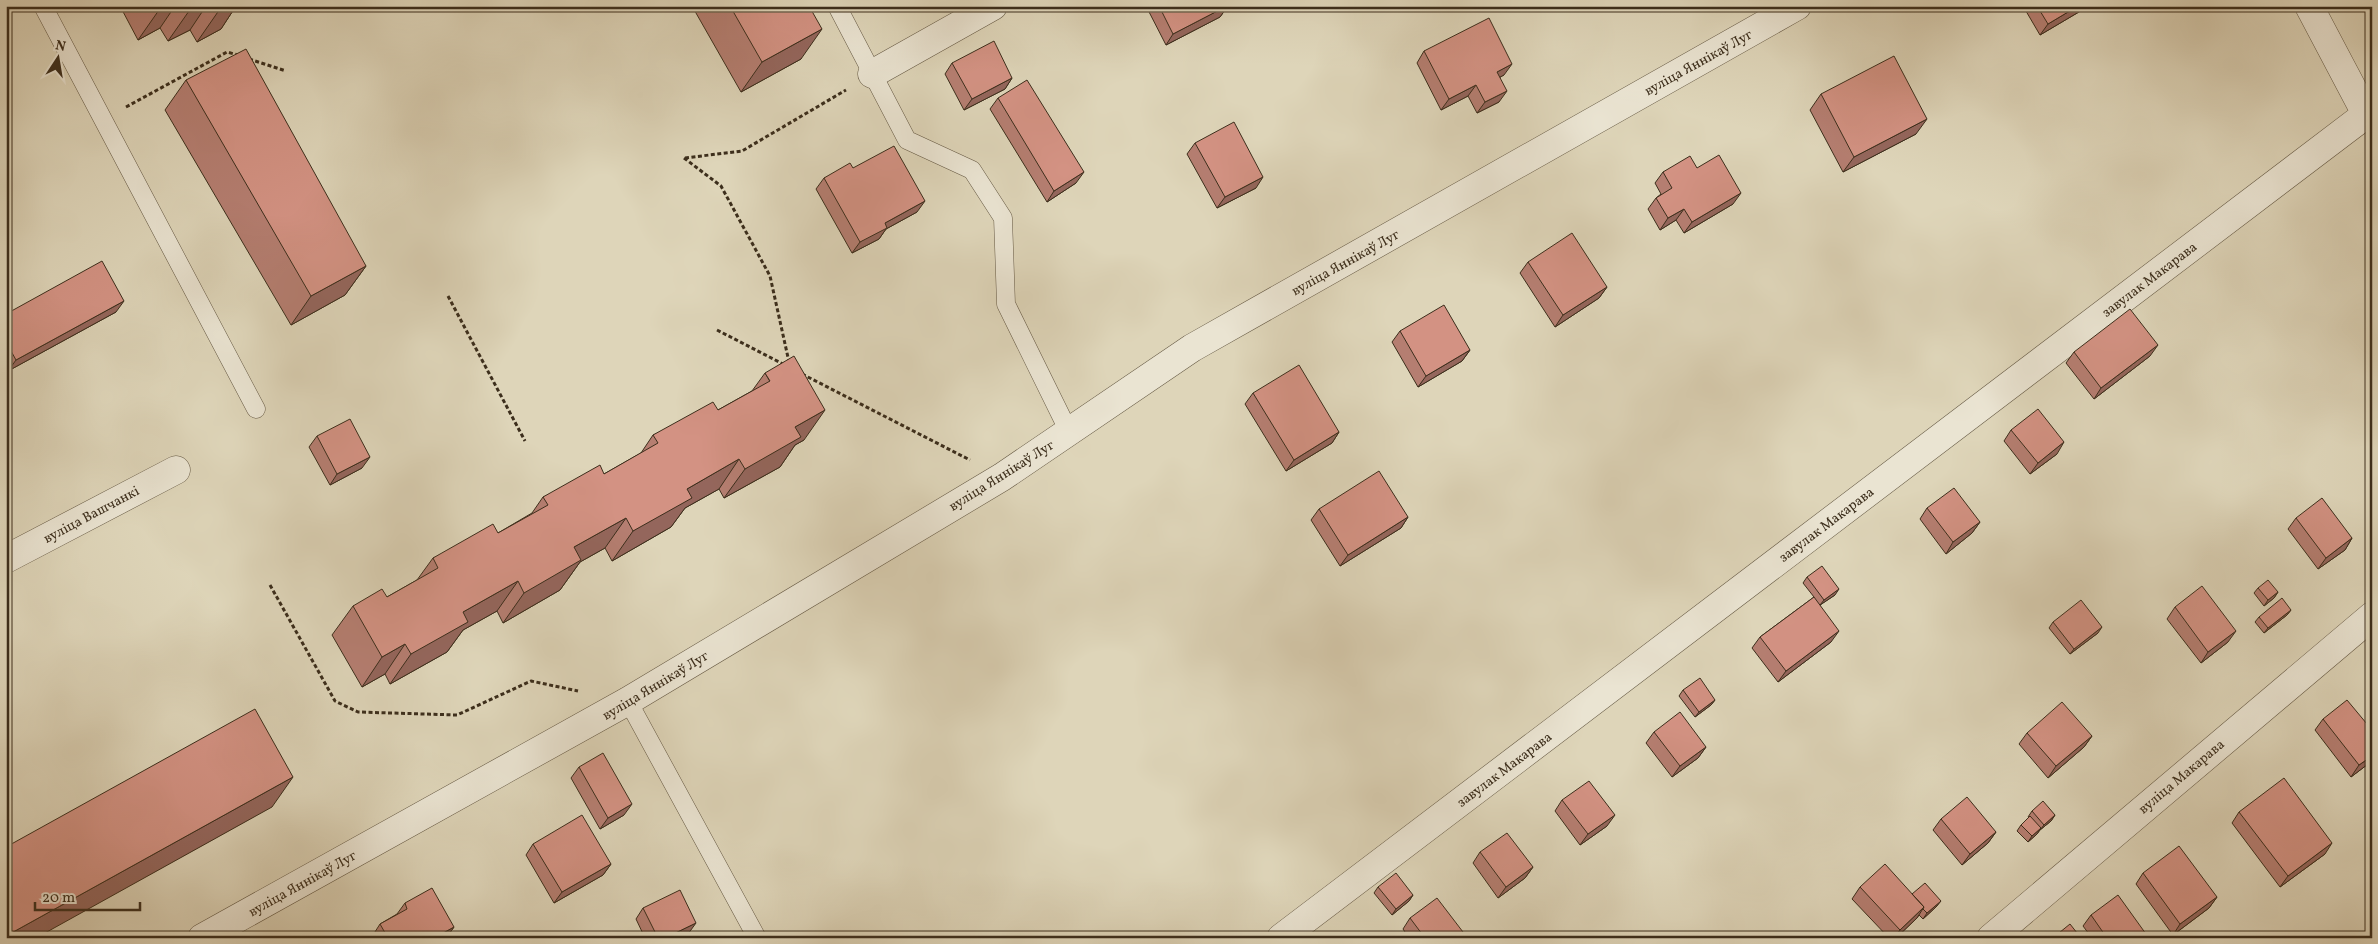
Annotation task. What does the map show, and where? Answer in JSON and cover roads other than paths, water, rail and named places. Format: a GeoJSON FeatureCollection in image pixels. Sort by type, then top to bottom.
{"type":"FeatureCollection","features":[{"type":"Feature","properties":{"kind":"street"},"geometry":{"type":"LineString","coordinates":[[872,74],[993,6]]}},
{"type":"Feature","properties":{"kind":"street","name":"вуліца Яннікаў Луг"},"geometry":{"type":"LineString","coordinates":[[202,938],[628,701],[1002,476],[1192,348],[1797,6]]}},
{"type":"Feature","properties":{"kind":"street"},"geometry":{"type":"LineString","coordinates":[[2309,6],[2369,112]]}},
{"type":"Feature","properties":{"kind":"street","name":"завулак Макарава"},"geometry":{"type":"LineString","coordinates":[[1281,938],[2369,112]]}},
{"type":"Feature","properties":{"kind":"street","name":"вуліца Вашчанкі"},"geometry":{"type":"LineString","coordinates":[[6,559],[176,470]]}},
{"type":"Feature","properties":{"kind":"street","name":"вуліца Макарава"},"geometry":{"type":"LineString","coordinates":[[1991,938],[2372,616]]}},
{"type":"Feature","properties":{"kind":"lane"},"geometry":{"type":"LineString","coordinates":[[43,6],[256,409]]}},
{"type":"Feature","properties":{"kind":"lane"},"geometry":{"type":"LineString","coordinates":[[837,6],[907,140],[972,170],[1003,218],[1006,304],[1069,432]]}},
{"type":"Feature","properties":{"kind":"lane"},"geometry":{"type":"LineString","coordinates":[[628,701],[757,938]]}}]}
